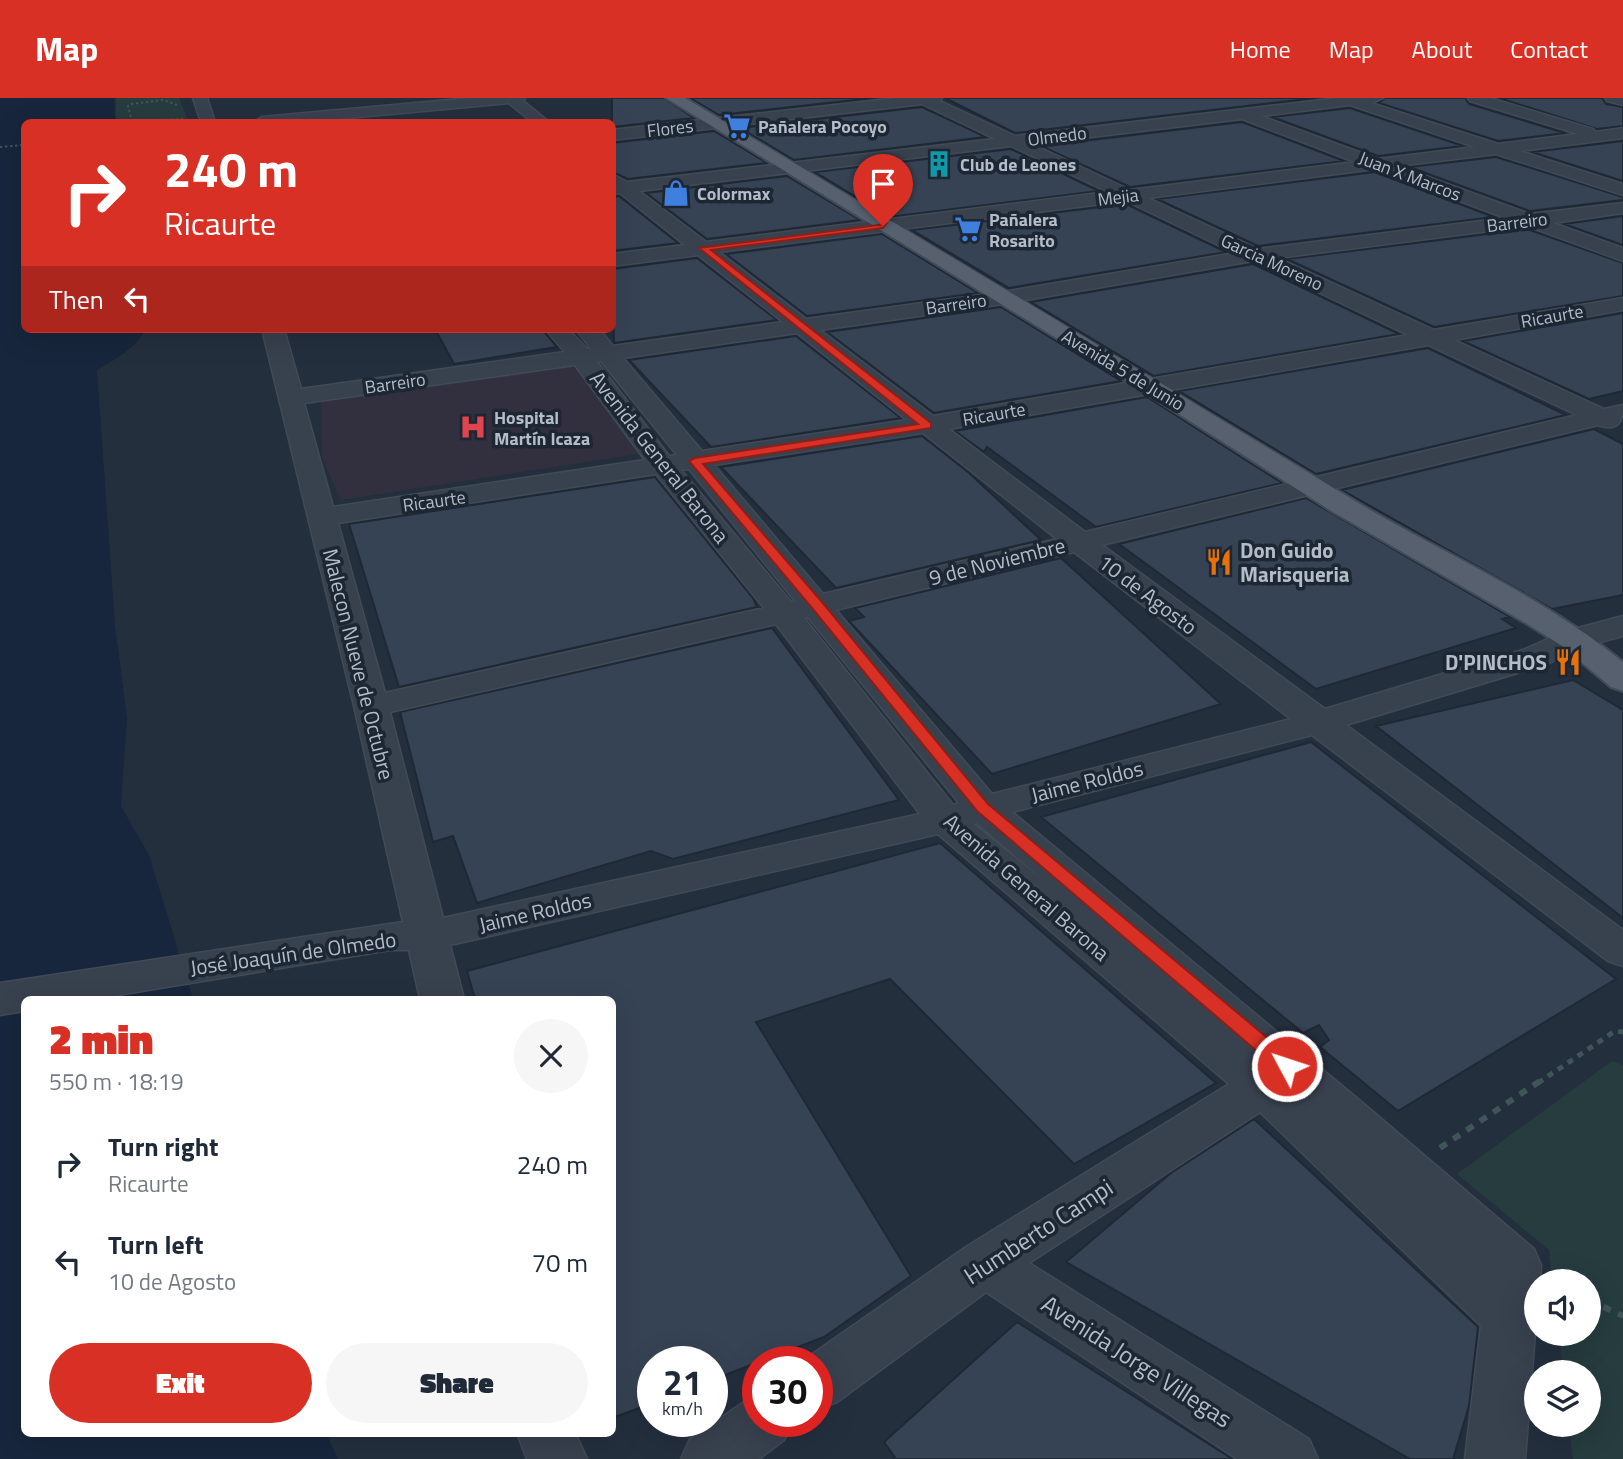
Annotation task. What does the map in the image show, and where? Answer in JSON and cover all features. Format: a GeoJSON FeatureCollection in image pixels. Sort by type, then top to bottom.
{"type":"FeatureCollection","features":[{"type":"Feature","properties":{"kind":"main road","name":"Avenida 5 de Junio"},"geometry":{"type":"LineString","coordinates":[[674,98],[1153,387],[1309,486],[1574,639],[1623,660]]}},
{"type":"Feature","properties":{"kind":"main road","name":"Avenida 5 de Junio"},"geometry":{"type":"LineString","coordinates":[[1574,639],[1623,680]]}},
{"type":"Feature","properties":{"kind":"street"},"geometry":{"type":"LineString","coordinates":[[200,98],[207,119]]}},
{"type":"Feature","properties":{"kind":"street"},"geometry":{"type":"LineString","coordinates":[[354,98],[371,118]]}},
{"type":"Feature","properties":{"kind":"street"},"geometry":{"type":"LineString","coordinates":[[378,98],[398,119]]}},
{"type":"Feature","properties":{"kind":"street"},"geometry":{"type":"LineString","coordinates":[[511,98],[537,119]]}},
{"type":"Feature","properties":{"kind":"street"},"geometry":{"type":"LineString","coordinates":[[344,119],[371,118],[390,110],[518,98]]}},
{"type":"Feature","properties":{"kind":"street","name":"Flores"},"geometry":{"type":"LineString","coordinates":[[616,135],[927,98]]}},
{"type":"Feature","properties":{"kind":"street","name":"Garcia Moreno"},"geometry":{"type":"LineString","coordinates":[[927,98],[1257,255],[1616,419]]}},
{"type":"Feature","properties":{"kind":"street","name":"Olmedo"},"geometry":{"type":"LineString","coordinates":[[616,185],[790,169],[1377,98]]}},
{"type":"Feature","properties":{"kind":"street"},"geometry":{"type":"LineString","coordinates":[[1475,98],[1623,142]]}},
{"type":"Feature","properties":{"kind":"street"},"geometry":{"type":"LineString","coordinates":[[1612,98],[1623,101]]}},
{"type":"Feature","properties":{"kind":"street"},"geometry":{"type":"LineString","coordinates":[[1346,100],[1623,190]]}},
{"type":"Feature","properties":{"kind":"street","name":"Juan X Marcos"},"geometry":{"type":"LineString","coordinates":[[1208,102],[1623,255]]}},
{"type":"Feature","properties":{"kind":"street","name":"Mejia"},"geometry":{"type":"LineString","coordinates":[[616,259],[1623,134]]}},
{"type":"Feature","properties":{"kind":"street","name":"10 de Agosto"},"geometry":{"type":"LineString","coordinates":[[616,185],[704,248],[1078,541],[1623,951]]}},
{"type":"Feature","properties":{"kind":"street","name":"Barreiro"},"geometry":{"type":"LineString","coordinates":[[289,398],[1003,298],[1257,255],[1623,208]]}},
{"type":"Feature","properties":{"kind":"street","name":"Ricaurte"},"geometry":{"type":"LineString","coordinates":[[321,517],[927,425],[1623,304]]}},
{"type":"Feature","properties":{"kind":"street","name":"Malecon Nueve de Octubre"},"geometry":{"type":"LineString","coordinates":[[274,333],[371,706],[441,996]]}},
{"type":"Feature","properties":{"kind":"street","name":"Avenida General Barona"},"geometry":{"type":"LineString","coordinates":[[560,333],[679,464],[801,609],[964,814],[1263,1086],[1510,1318]]}},
{"type":"Feature","properties":{"kind":"street","name":"Avenida General Barona"},"geometry":{"type":"LineString","coordinates":[[591,333],[610,353],[679,464]]}},
{"type":"Feature","properties":{"kind":"street","name":"9 de Noviembre"},"geometry":{"type":"LineString","coordinates":[[371,706],[801,609],[1309,486],[1616,419]]}},
{"type":"Feature","properties":{"kind":"street","name":"Jaime Roldos"},"geometry":{"type":"LineString","coordinates":[[428,936],[964,814],[1320,722],[1535,657],[1574,639],[1623,626]]}},
{"type":"Feature","properties":{"kind":"street","name":"Avenida General Barona"},"geometry":{"type":"LineString","coordinates":[[964,814],[1407,1169],[1515,1265],[1495,1459]]}},
{"type":"Feature","properties":{"kind":"street","name":"José Joaquín de Olmedo"},"geometry":{"type":"LineString","coordinates":[[0,999],[390,936],[428,936]]}},
{"type":"Feature","properties":{"kind":"street","name":"José Joaquín de Olmedo"},"geometry":{"type":"LineString","coordinates":[[171,996],[393,960],[428,936]]}},
{"type":"Feature","properties":{"kind":"street"},"geometry":{"type":"LineString","coordinates":[[0,1024],[21,1020]]}},
{"type":"Feature","properties":{"kind":"street","name":"Humberto Campi"},"geometry":{"type":"LineString","coordinates":[[833,1372],[985,1264],[1263,1086]]}},
{"type":"Feature","properties":{"kind":"street","name":"Avenida Jorge Villegas"},"geometry":{"type":"LineString","coordinates":[[985,1264],[1288,1459]]}},
{"type":"Feature","properties":{"kind":"street"},"geometry":{"type":"LineString","coordinates":[[548,1437],[557,1459]]}},
{"type":"Feature","properties":{"kind":"street"},"geometry":{"type":"LineString","coordinates":[[711,1459],[742,1437]]}},
{"type":"Feature","properties":{"kind":"path"},"geometry":{"type":"LineString","coordinates":[[131,119],[128,106],[152,100],[168,100],[179,105],[185,119]]}},
{"type":"Feature","properties":{"kind":"path"},"geometry":{"type":"LineString","coordinates":[[0,147],[21,145]]}},
{"type":"Feature","properties":{"kind":"path"},"geometry":{"type":"LineString","coordinates":[[1407,1169],[1615,1031],[1623,1032]]}},
{"type":"Feature","properties":{"kind":"path"},"geometry":{"type":"LineString","coordinates":[[1601,1306],[1623,1316]]}},
{"type":"Feature","properties":{"kind":"shaded area","name":"Hospital Martín Icaza"},"geometry":{"type":"Polygon","coordinates":[[[576,366],[644,453],[341,500],[322,457],[321,402],[576,366]]]}},
{"type":"Feature","properties":{"kind":"green space"},"geometry":{"type":"Polygon","coordinates":[[[116,98],[179,98],[188,119],[116,119],[116,98]]]}},
{"type":"Feature","properties":{"kind":"green space"},"geometry":{"type":"Polygon","coordinates":[[[1612,1061],[1623,1065],[1623,1459],[1573,1459],[1570,1437],[1601,1437],[1601,1360],[1562,1360],[1560,1346],[1601,1346],[1601,1269],[1551,1269],[1549,1250],[1457,1174],[1612,1061]]]}},
{"type":"Feature","properties":{"kind":"water"},"geometry":{"type":"Polygon","coordinates":[[[0,98],[114,98],[115,119],[21,119],[21,333],[143,333],[132,347],[97,370],[115,625],[127,718],[121,806],[149,855],[192,996],[21,996],[21,1437],[328,1437],[338,1459],[0,1459],[0,98]]]}},
{"type":"Feature","properties":{"kind":"building"},"geometry":{"type":"Polygon","coordinates":[[[612,98],[664,98],[694,118],[616,127],[616,119],[612,119],[612,98]]]}},
{"type":"Feature","properties":{"kind":"building"},"geometry":{"type":"Polygon","coordinates":[[[690,98],[873,98],[719,115],[690,98]]]}},
{"type":"Feature","properties":{"kind":"building"},"geometry":{"type":"Polygon","coordinates":[[[945,98],[1316,98],[1015,133],[945,98]]]}},
{"type":"Feature","properties":{"kind":"building"},"geometry":{"type":"Polygon","coordinates":[[[1385,98],[1465,98],[1469,104],[1565,133],[1498,141],[1379,103],[1385,98]]]}},
{"type":"Feature","properties":{"kind":"building"},"geometry":{"type":"Polygon","coordinates":[[[1499,98],[1602,98],[1606,104],[1623,107],[1623,126],[1597,129],[1499,98]]]}},
{"type":"Feature","properties":{"kind":"building"},"geometry":{"type":"Polygon","coordinates":[[[922,107],[986,137],[794,160],[740,128],[922,107]]]}},
{"type":"Feature","properties":{"kind":"building"},"geometry":{"type":"Polygon","coordinates":[[[1350,108],[1463,146],[1378,156],[1272,117],[1350,108]]]}},
{"type":"Feature","properties":{"kind":"building"},"geometry":{"type":"Polygon","coordinates":[[[1242,122],[1344,161],[1130,187],[1041,146],[1242,122]]]}},
{"type":"Feature","properties":{"kind":"building"},"geometry":{"type":"Polygon","coordinates":[[[714,131],[767,163],[628,179],[616,174],[616,143],[714,131]]]}},
{"type":"Feature","properties":{"kind":"building"},"geometry":{"type":"Polygon","coordinates":[[[1623,141],[1623,181],[1532,152],[1623,141]]]}},
{"type":"Feature","properties":{"kind":"building"},"geometry":{"type":"Polygon","coordinates":[[[1011,149],[1099,191],[889,217],[815,172],[1011,149]]]}},
{"type":"Feature","properties":{"kind":"building"},"geometry":{"type":"Polygon","coordinates":[[[1496,157],[1623,197],[1623,200],[1530,211],[1409,167],[1496,157]]]}},
{"type":"Feature","properties":{"kind":"building"},"geometry":{"type":"Polygon","coordinates":[[[1375,172],[1494,217],[1258,246],[1157,199],[1375,172]]]}},
{"type":"Feature","properties":{"kind":"building"},"geometry":{"type":"Polygon","coordinates":[[[787,176],[860,220],[707,239],[646,193],[787,176]]]}},
{"type":"Feature","properties":{"kind":"building"},"geometry":{"type":"Polygon","coordinates":[[[616,196],[619,196],[678,243],[616,251],[616,196]]]}},
{"type":"Feature","properties":{"kind":"building"},"geometry":{"type":"Polygon","coordinates":[[[1126,204],[1226,252],[1009,288],[912,230],[1126,204]]]}},
{"type":"Feature","properties":{"kind":"building"},"geometry":{"type":"Polygon","coordinates":[[[1623,216],[1623,245],[1564,224],[1623,216]]]}},
{"type":"Feature","properties":{"kind":"building"},"geometry":{"type":"Polygon","coordinates":[[[1527,229],[1623,263],[1623,296],[1434,327],[1287,259],[1527,229]]]}},
{"type":"Feature","properties":{"kind":"building"},"geometry":{"type":"Polygon","coordinates":[[[882,234],[978,293],[807,316],[726,254],[882,234]]]}},
{"type":"Feature","properties":{"kind":"building"},"geometry":{"type":"Polygon","coordinates":[[[697,258],[777,320],[614,343],[616,268],[697,258]]]}},
{"type":"Feature","properties":{"kind":"building"},"geometry":{"type":"Polygon","coordinates":[[[1253,264],[1399,334],[1154,376],[1031,302],[1253,264]]]}},
{"type":"Feature","properties":{"kind":"building"},"geometry":{"type":"Polygon","coordinates":[[[1001,307],[1121,381],[934,413],[827,332],[1001,307]]]}},
{"type":"Feature","properties":{"kind":"building"},"geometry":{"type":"Polygon","coordinates":[[[1623,313],[1623,391],[1589,399],[1463,341],[1623,313]]]}},
{"type":"Feature","properties":{"kind":"building"},"geometry":{"type":"Polygon","coordinates":[[[437,333],[545,333],[557,347],[454,364],[437,333]]]}},
{"type":"Feature","properties":{"kind":"building"},"geometry":{"type":"Polygon","coordinates":[[[796,336],[901,418],[711,447],[629,360],[796,336]]]}},
{"type":"Feature","properties":{"kind":"building"},"geometry":{"type":"Polygon","coordinates":[[[1428,348],[1566,415],[1316,474],[1179,391],[1428,348]]]}},
{"type":"Feature","properties":{"kind":"building"},"geometry":{"type":"Polygon","coordinates":[[[1147,397],[1282,483],[1096,527],[987,447],[984,452],[955,431],[1147,397]]]}},
{"type":"Feature","properties":{"kind":"building"},"geometry":{"type":"Polygon","coordinates":[[[1594,429],[1623,444],[1623,595],[1552,609],[1342,490],[1594,429]]]}},
{"type":"Feature","properties":{"kind":"building"},"geometry":{"type":"Polygon","coordinates":[[[922,436],[968,472],[1041,540],[836,588],[721,467],[922,436]]]}},
{"type":"Feature","properties":{"kind":"building"},"geometry":{"type":"Polygon","coordinates":[[[655,477],[753,598],[757,607],[399,687],[349,524],[655,477]]]}},
{"type":"Feature","properties":{"kind":"building"},"geometry":{"type":"Polygon","coordinates":[[[1306,498],[1510,617],[1502,619],[1516,628],[1316,689],[1119,544],[1306,498]]]}},
{"type":"Feature","properties":{"kind":"building"},"geometry":{"type":"Polygon","coordinates":[[[1061,558],[1221,704],[992,774],[849,621],[864,617],[855,608],[1061,558]]]}},
{"type":"Feature","properties":{"kind":"building"},"geometry":{"type":"Polygon","coordinates":[[[772,628],[899,800],[673,859],[651,851],[477,903],[453,836],[433,842],[400,712],[772,628]]]}},
{"type":"Feature","properties":{"kind":"building"},"geometry":{"type":"Polygon","coordinates":[[[1573,680],[1623,710],[1623,918],[1376,726],[1573,680]]]}},
{"type":"Feature","properties":{"kind":"building"},"geometry":{"type":"Polygon","coordinates":[[[1311,742],[1616,979],[1398,1111],[1320,1047],[1329,1040],[1319,1025],[1303,1033],[1041,817],[1311,742]]]}},
{"type":"Feature","properties":{"kind":"building"},"geometry":{"type":"Polygon","coordinates":[[[940,843],[1216,1083],[1074,1164],[890,979],[756,1022],[911,1276],[824,1337],[801,1346],[742,1346],[742,1368],[728,1374],[728,1346],[637,1346],[637,1409],[616,1417],[616,996],[474,996],[467,971],[940,843]]]}},
{"type":"Feature","properties":{"kind":"building"},"geometry":{"type":"Polygon","coordinates":[[[1254,1119],[1478,1327],[1469,1406],[1453,1459],[1410,1459],[1066,1262],[1171,1173],[1254,1119]]]}},
{"type":"Feature","properties":{"kind":"building"},"geometry":{"type":"Polygon","coordinates":[[[1017,1322],[1232,1459],[896,1459],[884,1442],[1017,1322]]]}},
{"type":"Feature","properties":{"kind":"place","name":"Pañalera Pocoyo"},"geometry":{"type":"Point","coordinates":[737,126]}},
{"type":"Feature","properties":{"kind":"place","name":"Club de Leones"},"geometry":{"type":"Point","coordinates":[939,164]}},
{"type":"Feature","properties":{"kind":"place","name":"Colormax"},"geometry":{"type":"Point","coordinates":[676,193]}},
{"type":"Feature","properties":{"kind":"place","name":"Pañalera Rosarito"},"geometry":{"type":"Point","coordinates":[968,229]}},
{"type":"Feature","properties":{"kind":"place","name":"Hospital Martín Icaza"},"geometry":{"type":"Point","coordinates":[473,427]}},
{"type":"Feature","properties":{"kind":"place","name":"Don Guido Marisqueria"},"geometry":{"type":"Point","coordinates":[1219,562]}},
{"type":"Feature","properties":{"kind":"place","name":"D'PINCHOS"},"geometry":{"type":"Point","coordinates":[1568,662]}},
{"type":"Feature","properties":{"kind":"route"},"geometry":{"type":"LineString","coordinates":[[883,226],[704,248],[927,425],[695,461],[983,808],[1287,1066]]}}]}
